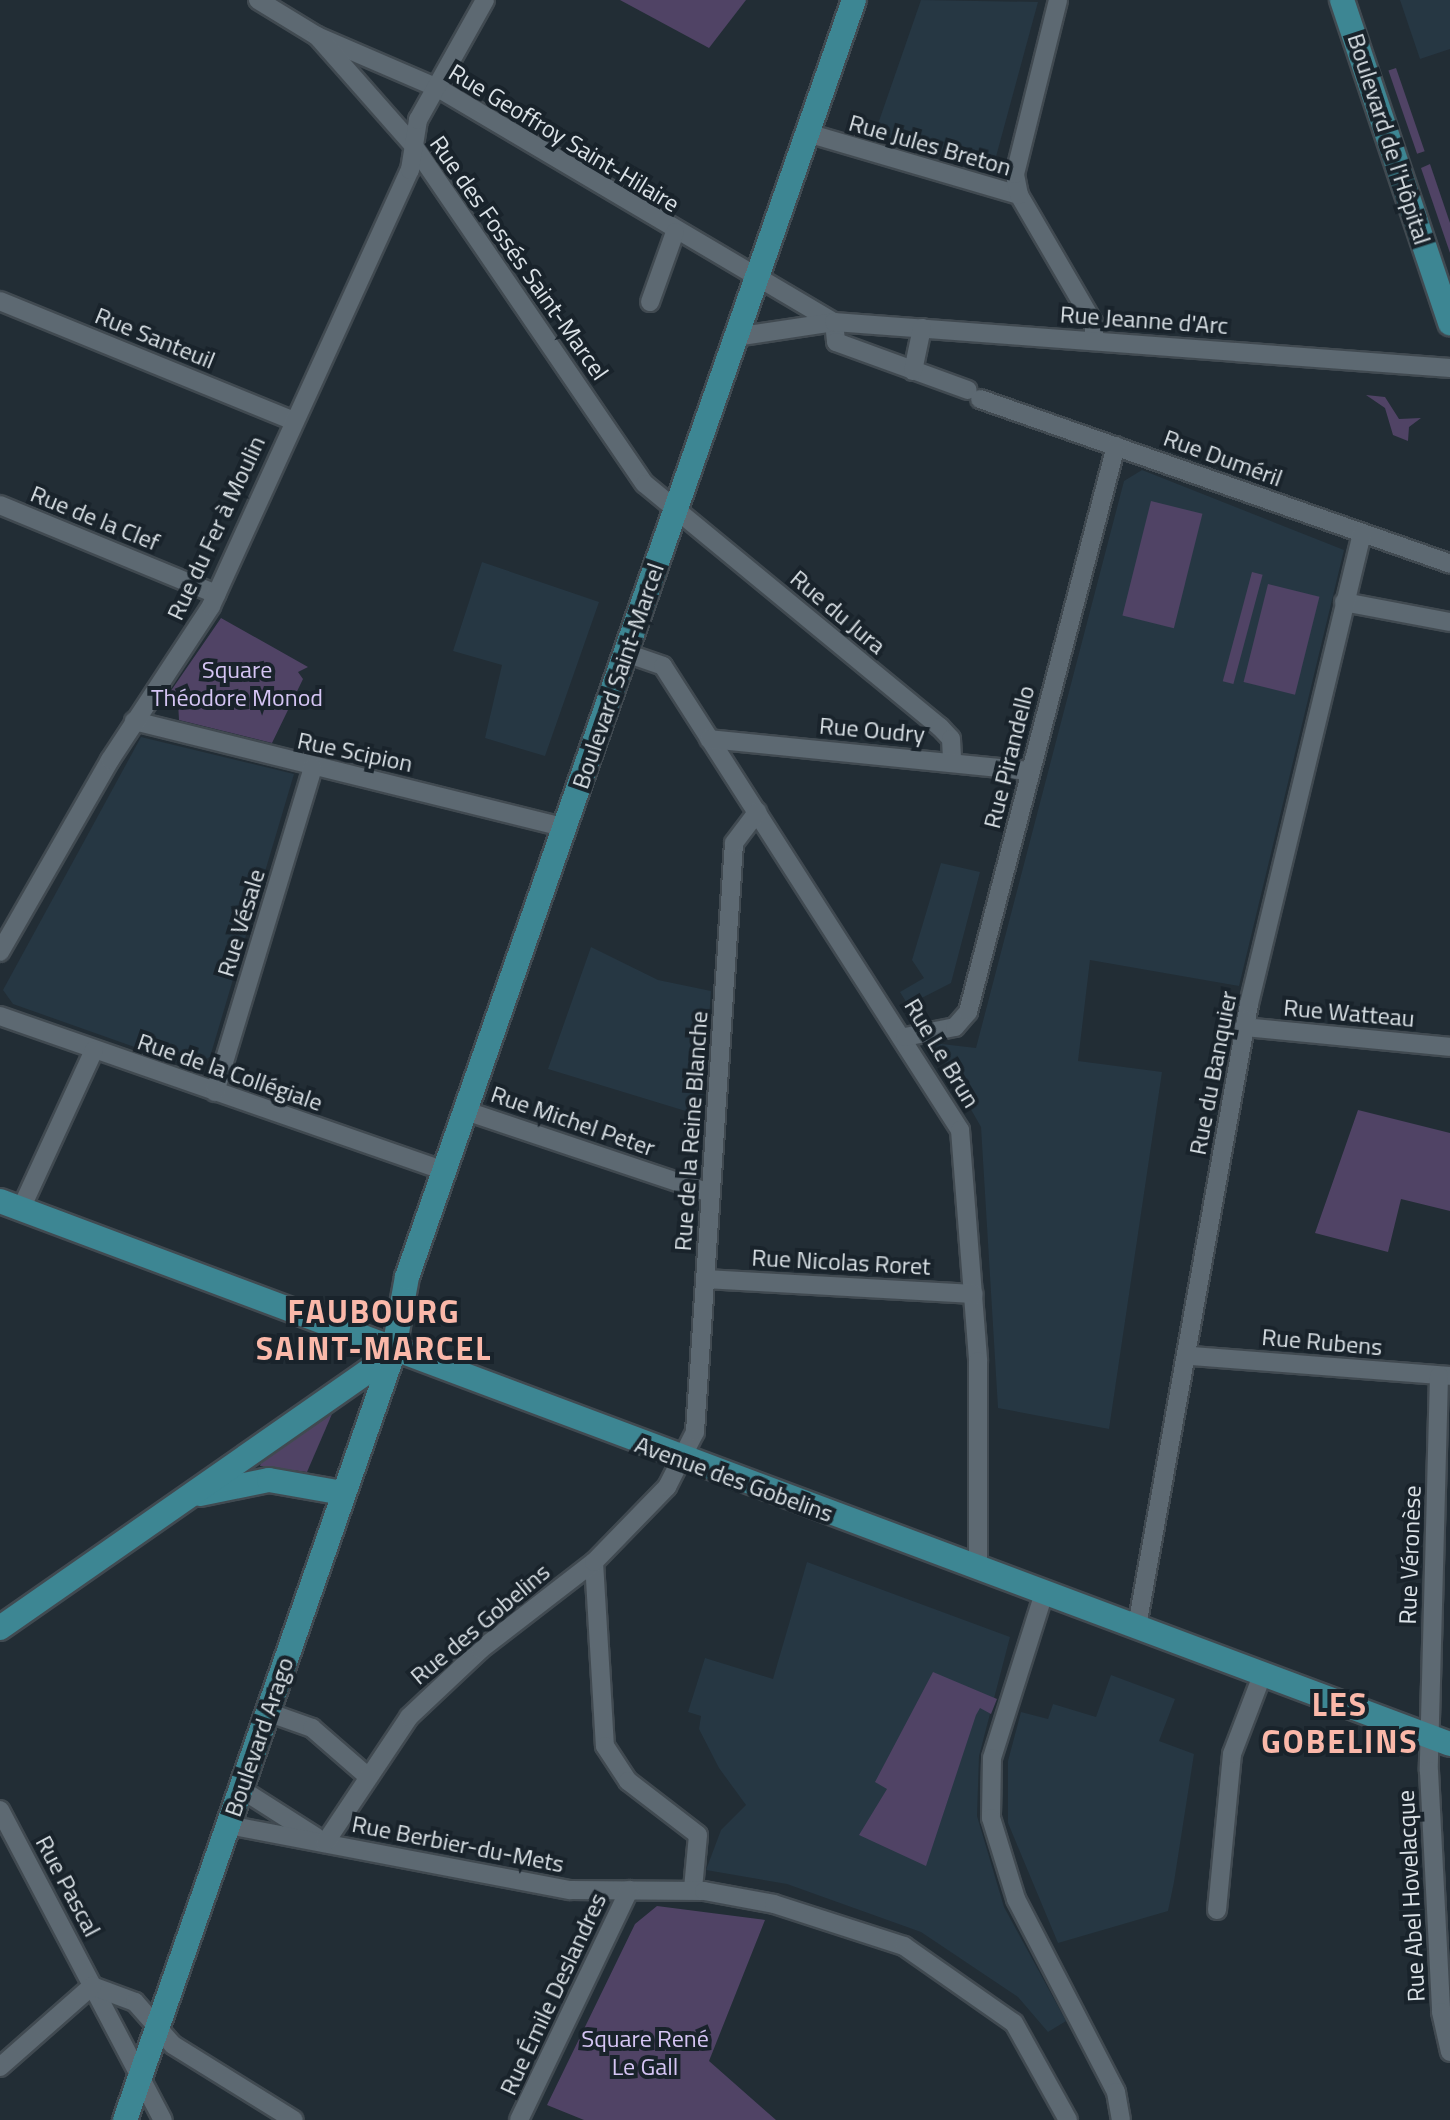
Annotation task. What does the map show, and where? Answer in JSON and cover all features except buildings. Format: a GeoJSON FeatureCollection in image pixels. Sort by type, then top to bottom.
{"type":"FeatureCollection","features":[{"type":"Feature","properties":{"kind":"main road","name":"Boulevard Saint-Marcel"},"geometry":{"type":"LineString","coordinates":[[393,1354],[407,1277],[854,0]]}},
{"type":"Feature","properties":{"kind":"main road","name":"Boulevard de l'Hôpital"},"geometry":{"type":"LineString","coordinates":[[1342,0],[1450,323]]}},
{"type":"Feature","properties":{"kind":"main road","name":"Avenue des Gobelins"},"geometry":{"type":"LineString","coordinates":[[7,1206],[393,1354],[1439,1740]]}},
{"type":"Feature","properties":{"kind":"main road","name":"Boulevard Arago"},"geometry":{"type":"LineString","coordinates":[[125,2120],[393,1354]]}},
{"type":"Feature","properties":{"kind":"main road"},"geometry":{"type":"LineString","coordinates":[[0,1628],[393,1354]]}},
{"type":"Feature","properties":{"kind":"main road"},"geometry":{"type":"LineString","coordinates":[[187,1497],[269,1480],[343,1493]]}},
{"type":"Feature","properties":{"kind":"street","name":"Rue Geoffroy Saint-Hilaire"},"geometry":{"type":"LineString","coordinates":[[258,0],[317,36],[438,88],[756,280]]}},
{"type":"Feature","properties":{"kind":"street","name":"Rue du Fer à Moulin"},"geometry":{"type":"LineString","coordinates":[[0,952],[134,721],[216,594],[291,420],[410,170],[418,120],[485,0]]}},
{"type":"Feature","properties":{"kind":"street"},"geometry":{"type":"LineString","coordinates":[[1019,195],[1015,174],[1058,0]]}},
{"type":"Feature","properties":{"kind":"street","name":"Rue des Fossés Saint-Marcel"},"geometry":{"type":"LineString","coordinates":[[317,36],[414,146],[645,484],[675,510]]}},
{"type":"Feature","properties":{"kind":"street","name":"Rue Jules Breton"},"geometry":{"type":"LineString","coordinates":[[807,133],[1019,195],[1094,324],[1094,340]]}},
{"type":"Feature","properties":{"kind":"street"},"geometry":{"type":"LineString","coordinates":[[650,302],[675,232]]}},
{"type":"Feature","properties":{"kind":"street","name":"Rue Jeanne d'Arc"},"geometry":{"type":"LineString","coordinates":[[756,280],[834,322]]}},
{"type":"Feature","properties":{"kind":"street","name":"Rue Santeuil"},"geometry":{"type":"LineString","coordinates":[[0,301],[291,420]]}},
{"type":"Feature","properties":{"kind":"street","name":"Rue Jeanne d'Arc"},"geometry":{"type":"LineString","coordinates":[[735,337],[834,322],[1450,368]]}},
{"type":"Feature","properties":{"kind":"street","name":"Rue Duméril"},"geometry":{"type":"LineString","coordinates":[[834,322],[836,342],[974,395],[1450,564]]}},
{"type":"Feature","properties":{"kind":"street"},"geometry":{"type":"LineString","coordinates":[[913,371],[922,328]]}},
{"type":"Feature","properties":{"kind":"street","name":"Rue Pirandello"},"geometry":{"type":"LineString","coordinates":[[905,1037],[955,1027],[968,1012],[1116,446]]}},
{"type":"Feature","properties":{"kind":"street","name":"Rue de la Clef"},"geometry":{"type":"LineString","coordinates":[[0,505],[216,594]]}},
{"type":"Feature","properties":{"kind":"street","name":"Rue du Jura"},"geometry":{"type":"LineString","coordinates":[[675,510],[940,727],[951,739],[952,761]]}},
{"type":"Feature","properties":{"kind":"street","name":"Rue du Banquier"},"geometry":{"type":"LineString","coordinates":[[1137,1626],[1191,1356],[1244,1027],[1362,533]]}},
{"type":"Feature","properties":{"kind":"street"},"geometry":{"type":"LineString","coordinates":[[1344,602],[1450,622]]}},
{"type":"Feature","properties":{"kind":"street","name":"Rue Le Brun"},"geometry":{"type":"LineString","coordinates":[[626,653],[663,666],[905,1037],[960,1130],[974,1294],[978,1569]]}},
{"type":"Feature","properties":{"kind":"street","name":"Rue Scipion"},"geometry":{"type":"LineString","coordinates":[[134,721],[566,828]]}},
{"type":"Feature","properties":{"kind":"street","name":"Rue Oudry"},"geometry":{"type":"LineString","coordinates":[[709,739],[1030,771]]}},
{"type":"Feature","properties":{"kind":"street","name":"Rue Vésale"},"geometry":{"type":"LineString","coordinates":[[215,1092],[313,767]]}},
{"type":"Feature","properties":{"kind":"street","name":"Rue de la Reine Blanche"},"geometry":{"type":"LineString","coordinates":[[682,1459],[695,1432],[734,843],[757,812]]}},
{"type":"Feature","properties":{"kind":"street","name":"Rue de la Collégiale"},"geometry":{"type":"LineString","coordinates":[[0,1016],[445,1171]]}},
{"type":"Feature","properties":{"kind":"street","name":"Rue Watteau"},"geometry":{"type":"LineString","coordinates":[[1244,1027],[1450,1047]]}},
{"type":"Feature","properties":{"kind":"street"},"geometry":{"type":"LineString","coordinates":[[7,1206],[94,1050]]}},
{"type":"Feature","properties":{"kind":"street","name":"Rue Michel Peter"},"geometry":{"type":"LineString","coordinates":[[466,1111],[710,1193]]}},
{"type":"Feature","properties":{"kind":"street","name":"Rue Nicolas Roret"},"geometry":{"type":"LineString","coordinates":[[705,1279],[974,1294]]}},
{"type":"Feature","properties":{"kind":"street","name":"Rue Rubens"},"geometry":{"type":"LineString","coordinates":[[1191,1356],[1444,1376]]}},
{"type":"Feature","properties":{"kind":"street","name":"Rue Véronèse"},"geometry":{"type":"LineString","coordinates":[[1439,1740],[1444,1376]]}},
{"type":"Feature","properties":{"kind":"street","name":"Rue des Gobelins"},"geometry":{"type":"LineString","coordinates":[[325,1843],[366,1775],[428,1696],[594,1562],[667,1487],[682,1459]]}},
{"type":"Feature","properties":{"kind":"street"},"geometry":{"type":"LineString","coordinates":[[594,1562],[605,1746],[628,1781],[698,1835],[693,1889]]}},
{"type":"Feature","properties":{"kind":"street"},"geometry":{"type":"LineString","coordinates":[[1044,1593],[992,1758],[991,1818],[1016,1899],[1116,2092],[1121,2120]]}},
{"type":"Feature","properties":{"kind":"street"},"geometry":{"type":"LineString","coordinates":[[1217,1910],[1232,1754],[1263,1673]]}},
{"type":"Feature","properties":{"kind":"street"},"geometry":{"type":"LineString","coordinates":[[267,1712],[312,1728],[366,1775]]}},
{"type":"Feature","properties":{"kind":"street","name":"Rue Abel Hovelacque"},"geometry":{"type":"LineString","coordinates":[[1439,1740],[1441,2012],[1450,2052]]}},
{"type":"Feature","properties":{"kind":"street","name":"Rue Berbier-du-Mets"},"geometry":{"type":"LineString","coordinates":[[241,1789],[325,1843]]}},
{"type":"Feature","properties":{"kind":"street","name":"Rue Pascal"},"geometry":{"type":"LineString","coordinates":[[0,1810],[163,2120]]}},
{"type":"Feature","properties":{"kind":"street","name":"Rue Berbier-du-Mets"},"geometry":{"type":"LineString","coordinates":[[228,1825],[570,1890],[693,1889],[774,1904],[904,1946],[1014,2023],[1068,2120]]}},
{"type":"Feature","properties":{"kind":"street","name":"Rue Émile Deslandres"},"geometry":{"type":"LineString","coordinates":[[519,2120],[629,1890]]}},
{"type":"Feature","properties":{"kind":"street"},"geometry":{"type":"LineString","coordinates":[[0,2067],[92,1986],[122,1993],[158,2026],[173,2045],[294,2120]]}},
{"type":"Feature","properties":{"kind":"shaded area"},"geometry":{"type":"Polygon","coordinates":[[[921,0],[1038,2],[994,164],[982,170],[884,136],[878,124],[921,0]]]}},
{"type":"Feature","properties":{"kind":"shaded area"},"geometry":{"type":"Polygon","coordinates":[[[1400,0],[1450,0],[1450,49],[1420,59],[1400,0]]]}},
{"type":"Feature","properties":{"kind":"shaded area"},"geometry":{"type":"Polygon","coordinates":[[[1142,470],[1344,550],[1239,986],[1090,960],[1078,1061],[1162,1072],[1109,1429],[998,1408],[981,1127],[933,1043],[976,1048],[1124,481],[1142,470]]]}},
{"type":"Feature","properties":{"kind":"shaded area"},"geometry":{"type":"Polygon","coordinates":[[[482,562],[599,602],[545,756],[485,738],[502,665],[453,651],[482,562]]]}},
{"type":"Feature","properties":{"kind":"shaded area"},"geometry":{"type":"Polygon","coordinates":[[[141,737],[294,774],[210,1057],[191,1067],[13,1004],[3,990],[141,737]]]}},
{"type":"Feature","properties":{"kind":"shaded area"},"geometry":{"type":"Polygon","coordinates":[[[941,863],[980,872],[951,983],[908,1005],[900,992],[924,978],[912,960],[941,863]]]}},
{"type":"Feature","properties":{"kind":"shaded area"},"geometry":{"type":"Polygon","coordinates":[[[591,947],[658,980],[711,991],[702,1116],[548,1069],[591,947]]]}},
{"type":"Feature","properties":{"kind":"shaded area"},"geometry":{"type":"Polygon","coordinates":[[[807,1562],[1010,1637],[979,1756],[977,1816],[1004,1907],[1066,2021],[1048,2032],[1018,1997],[921,1932],[787,1884],[706,1870],[721,1830],[746,1805],[719,1768],[699,1729],[701,1716],[688,1712],[705,1658],[773,1679],[807,1562]]]}},
{"type":"Feature","properties":{"kind":"shaded area"},"geometry":{"type":"Polygon","coordinates":[[[1111,1675],[1175,1699],[1159,1741],[1194,1754],[1174,1882],[1168,1911],[1058,1943],[1008,1823],[1008,1761],[1021,1712],[1048,1719],[1053,1704],[1096,1717],[1111,1675]]]}},
{"type":"Feature","properties":{"kind":"green space"},"geometry":{"type":"Polygon","coordinates":[[[620,0],[746,0],[709,48],[620,0]]]}},
{"type":"Feature","properties":{"kind":"green space"},"geometry":{"type":"Polygon","coordinates":[[[1396,68],[1425,151],[1417,154],[1388,71],[1396,68]]]}},
{"type":"Feature","properties":{"kind":"green space"},"geometry":{"type":"Polygon","coordinates":[[[1430,164],[1450,223],[1450,253],[1421,168],[1430,164]]]}},
{"type":"Feature","properties":{"kind":"green space"},"geometry":{"type":"Polygon","coordinates":[[[1366,395],[1385,397],[1399,419],[1421,418],[1409,427],[1408,441],[1393,435],[1385,408],[1366,395]]]}},
{"type":"Feature","properties":{"kind":"green space"},"geometry":{"type":"Polygon","coordinates":[[[1151,501],[1202,514],[1174,628],[1122,615],[1151,501]]]}},
{"type":"Feature","properties":{"kind":"green space"},"geometry":{"type":"Polygon","coordinates":[[[1252,572],[1263,575],[1233,684],[1223,681],[1252,572]]]}},
{"type":"Feature","properties":{"kind":"green space"},"geometry":{"type":"Polygon","coordinates":[[[1268,584],[1319,597],[1295,695],[1244,682],[1268,584]]]}},
{"type":"Feature","properties":{"kind":"green space","name":"Square Théodore Monod"},"geometry":{"type":"Polygon","coordinates":[[[221,618],[308,667],[298,672],[303,679],[272,743],[179,720],[178,702],[168,695],[221,618]]]}},
{"type":"Feature","properties":{"kind":"green space"},"geometry":{"type":"Polygon","coordinates":[[[1358,1110],[1450,1133],[1450,1211],[1401,1199],[1388,1252],[1315,1233],[1358,1110]]]}},
{"type":"Feature","properties":{"kind":"green space"},"geometry":{"type":"Polygon","coordinates":[[[332,1414],[307,1472],[260,1466],[261,1462],[332,1414]]]}},
{"type":"Feature","properties":{"kind":"green space"},"geometry":{"type":"Polygon","coordinates":[[[933,1672],[997,1699],[991,1714],[980,1708],[976,1715],[926,1866],[859,1835],[887,1789],[875,1782],[933,1672]]]}},
{"type":"Feature","properties":{"kind":"green space","name":"Square René Le Gall"},"geometry":{"type":"Polygon","coordinates":[[[657,1906],[765,1920],[709,2061],[776,2120],[584,2120],[547,2105],[635,1924],[657,1906]]]}},
{"type":"Feature","properties":{"kind":"district","name":"FAUBOURG SAINT-MARCEL"},"geometry":{"type":"Point","coordinates":[374,1330]}},
{"type":"Feature","properties":{"kind":"district","name":"LES GOBELINS"},"geometry":{"type":"Point","coordinates":[1340,1724]}}]}
